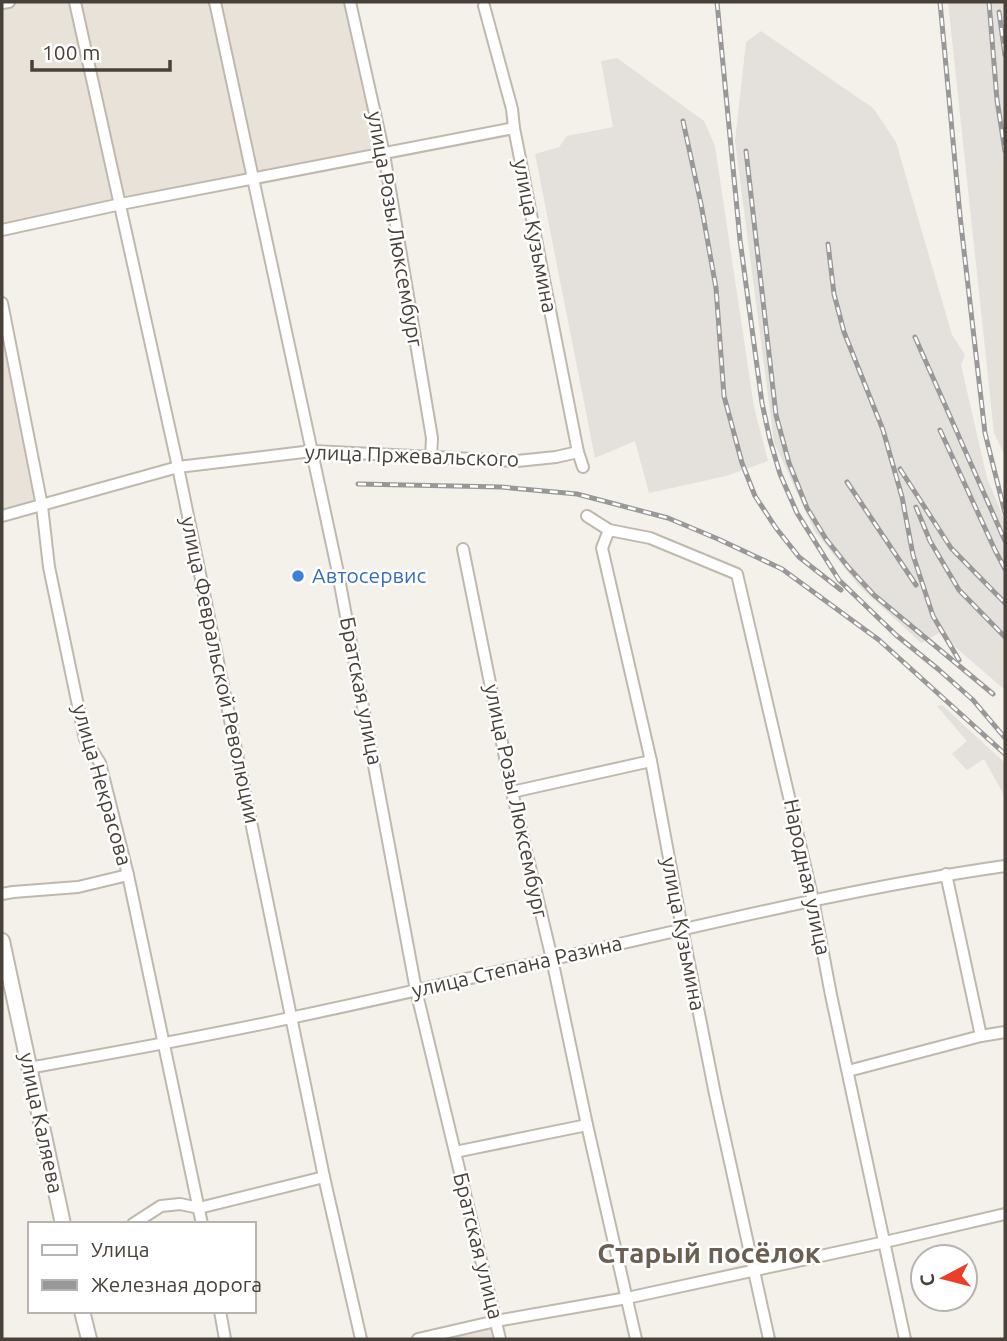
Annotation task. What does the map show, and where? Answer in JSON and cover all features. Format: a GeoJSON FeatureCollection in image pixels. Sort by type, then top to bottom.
{"type":"FeatureCollection","features":[{"type":"Feature","properties":{"kind":"street"},"geometry":{"type":"LineString","coordinates":[[2,3],[9,2]]}},
{"type":"Feature","properties":{"kind":"street","name":"улица Февральской Революции"},"geometry":{"type":"LineString","coordinates":[[75,2],[178,467],[324,1177],[361,1339]]}},
{"type":"Feature","properties":{"kind":"street","name":"Братская улица"},"geometry":{"type":"LineString","coordinates":[[215,2],[340,582],[416,990],[500,1339]]}},
{"type":"Feature","properties":{"kind":"street","name":"улица Розы Люксембург"},"geometry":{"type":"LineString","coordinates":[[350,2],[384,155],[432,438],[431,457]]}},
{"type":"Feature","properties":{"kind":"street","name":"улица Кузьмина"},"geometry":{"type":"LineString","coordinates":[[484,6],[512,109],[583,467]]}},
{"type":"Feature","properties":{"kind":"street"},"geometry":{"type":"LineString","coordinates":[[2,230],[121,204],[514,128]]}},
{"type":"Feature","properties":{"kind":"street","name":"улица Некрасова"},"geometry":{"type":"LineString","coordinates":[[2,303],[42,506],[49,567],[85,738],[100,763],[128,875],[202,1222]]}},
{"type":"Feature","properties":{"kind":"street","name":"улица Пржевальского"},"geometry":{"type":"LineString","coordinates":[[2,516],[178,467],[312,451],[517,461],[578,452]]}},
{"type":"Feature","properties":{"kind":"street","name":"Народная улица"},"geometry":{"type":"LineString","coordinates":[[587,516],[609,530],[650,538],[737,574],[813,900],[905,1339]]}},
{"type":"Feature","properties":{"kind":"street","name":"улица Кузьмина"},"geometry":{"type":"LineString","coordinates":[[609,530],[603,548],[651,761],[715,1094],[769,1339]]}},
{"type":"Feature","properties":{"kind":"street","name":"улица Розы Люксембург"},"geometry":{"type":"LineString","coordinates":[[463,549],[512,792],[636,1339]]}},
{"type":"Feature","properties":{"kind":"street"},"geometry":{"type":"LineString","coordinates":[[512,792],[651,761]]}},
{"type":"Feature","properties":{"kind":"street","name":"улица Степана Разина"},"geometry":{"type":"LineString","coordinates":[[29,1068],[292,1018],[813,900],[946,874],[1005,866]]}},
{"type":"Feature","properties":{"kind":"street"},"geometry":{"type":"LineString","coordinates":[[946,874],[981,1036]]}},
{"type":"Feature","properties":{"kind":"street"},"geometry":{"type":"LineString","coordinates":[[2,894],[78,887],[128,875]]}},
{"type":"Feature","properties":{"kind":"street","name":"улица Каляева"},"geometry":{"type":"LineString","coordinates":[[2,941],[63,1222]]}},
{"type":"Feature","properties":{"kind":"street"},"geometry":{"type":"LineString","coordinates":[[848,1071],[1005,1032]]}},
{"type":"Feature","properties":{"kind":"street"},"geometry":{"type":"LineString","coordinates":[[455,1152],[586,1125]]}},
{"type":"Feature","properties":{"kind":"street"},"geometry":{"type":"LineString","coordinates":[[136,1222],[161,1206],[180,1204],[199,1208],[324,1177]]}},
{"type":"Feature","properties":{"kind":"street"},"geometry":{"type":"LineString","coordinates":[[418,1339],[496,1321],[627,1298],[1005,1214]]}},
{"type":"Feature","properties":{"kind":"street"},"geometry":{"type":"LineString","coordinates":[[82,1313],[89,1339]]}},
{"type":"Feature","properties":{"kind":"street"},"geometry":{"type":"LineString","coordinates":[[220,1313],[225,1339]]}},
{"type":"Feature","properties":{"kind":"shaded area"},"geometry":{"type":"Polygon","coordinates":[[[350,2],[384,154],[2,230],[2,3],[350,2]]]}},
{"type":"Feature","properties":{"kind":"shaded area"},"geometry":{"type":"Polygon","coordinates":[[[948,2],[1005,2],[1005,456],[994,433],[948,2]]]}},
{"type":"Feature","properties":{"kind":"shaded area"},"geometry":{"type":"Polygon","coordinates":[[[761,31],[873,108],[896,142],[952,335],[965,355],[961,365],[987,478],[1005,521],[1005,690],[939,633],[921,643],[859,586],[815,532],[774,442],[735,141],[746,42],[761,31]]]}},
{"type":"Feature","properties":{"kind":"shaded area"},"geometry":{"type":"Polygon","coordinates":[[[617,58],[704,121],[715,146],[754,407],[768,461],[726,476],[649,493],[635,441],[595,458],[535,154],[559,147],[567,136],[613,127],[601,61],[617,58]]]}},
{"type":"Feature","properties":{"kind":"shaded area"},"geometry":{"type":"Polygon","coordinates":[[[2,303],[42,506],[2,516],[2,303]]]}},
{"type":"Feature","properties":{"kind":"shaded area"},"geometry":{"type":"Polygon","coordinates":[[[942,705],[1005,763],[1005,797],[984,759],[967,770],[952,754],[967,741],[937,706],[942,705]]]}},
{"type":"Feature","properties":{"kind":"shaded area"},"geometry":{"type":"Polygon","coordinates":[[[496,1321],[500,1339],[418,1339],[496,1321]]]}},
{"type":"Feature","properties":{"kind":"railway"},"geometry":{"type":"LineString","coordinates":[[717,2],[740,240],[762,403],[780,474],[797,513],[839,580],[896,635],[973,700],[1005,738]]}},
{"type":"Feature","properties":{"kind":"railway"},"geometry":{"type":"LineString","coordinates":[[940,2],[960,216],[985,433],[1005,513]]}},
{"type":"Feature","properties":{"kind":"railway"},"geometry":{"type":"LineString","coordinates":[[989,2],[997,100],[1005,151]]}},
{"type":"Feature","properties":{"kind":"railway"},"geometry":{"type":"LineString","coordinates":[[999,12],[1005,55]]}},
{"type":"Feature","properties":{"kind":"railway"},"geometry":{"type":"LineString","coordinates":[[683,121],[716,288],[724,396],[742,463],[755,496],[776,528],[799,557],[841,590]]}},
{"type":"Feature","properties":{"kind":"railway"},"geometry":{"type":"LineString","coordinates":[[746,151],[776,415],[789,463],[807,508],[826,539],[874,595],[993,694]]}},
{"type":"Feature","properties":{"kind":"railway"},"geometry":{"type":"LineString","coordinates":[[828,244],[834,294],[844,332],[883,430],[902,497],[913,555],[933,616],[959,660]]}},
{"type":"Feature","properties":{"kind":"railway"},"geometry":{"type":"LineString","coordinates":[[915,337],[1005,541]]}},
{"type":"Feature","properties":{"kind":"railway"},"geometry":{"type":"LineString","coordinates":[[940,430],[1005,569]]}},
{"type":"Feature","properties":{"kind":"railway"},"geometry":{"type":"LineString","coordinates":[[900,469],[951,548],[1005,603]]}},
{"type":"Feature","properties":{"kind":"railway"},"geometry":{"type":"LineString","coordinates":[[847,482],[916,585]]}},
{"type":"Feature","properties":{"kind":"railway"},"geometry":{"type":"LineString","coordinates":[[358,484],[501,487],[577,494],[668,518],[782,569],[879,640],[1005,754]]}},
{"type":"Feature","properties":{"kind":"railway"},"geometry":{"type":"LineString","coordinates":[[916,507],[930,541],[959,590],[1005,637]]}},
{"type":"Feature","properties":{"kind":"place","name":"Автосервис"},"geometry":{"type":"Point","coordinates":[298,576]}},
{"type":"Feature","properties":{"kind":"district","name":"Старый посёлок"},"geometry":{"type":"Point","coordinates":[709,1253]}}]}
